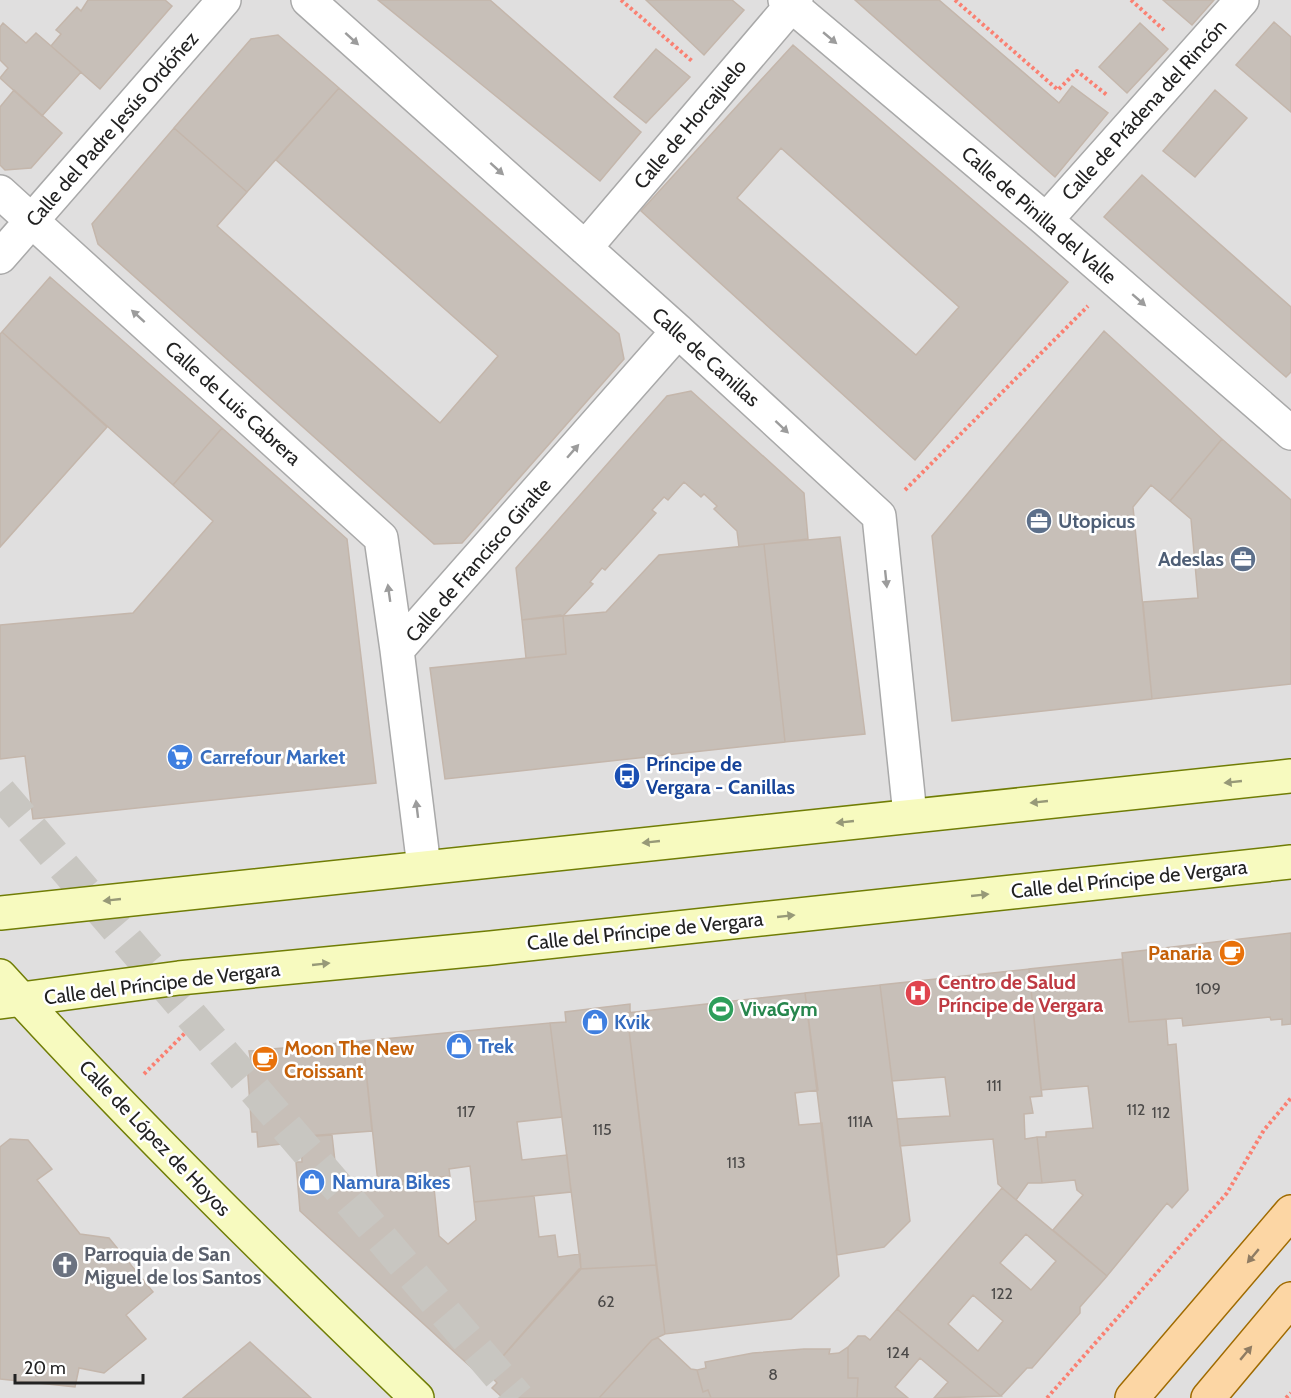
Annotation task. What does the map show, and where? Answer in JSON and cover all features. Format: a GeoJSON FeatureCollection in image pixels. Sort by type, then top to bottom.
{"type":"FeatureCollection","features":[{"type":"Feature","properties":{"kind":"main road"},"geometry":{"type":"LineString","coordinates":[[0,913],[1291,776]]}},
{"type":"Feature","properties":{"kind":"main road","name":"Calle del Príncipe de Vergara"},"geometry":{"type":"LineString","coordinates":[[11,1001],[179,978],[491,948],[1291,862]]}},
{"type":"Feature","properties":{"kind":"main road","name":"Calle de López de Hoyos"},"geometry":{"type":"LineString","coordinates":[[0,976],[11,1001],[417,1398]]}},
{"type":"Feature","properties":{"kind":"main road"},"geometry":{"type":"LineString","coordinates":[[1132,1398],[1291,1212]]}},
{"type":"Feature","properties":{"kind":"main road"},"geometry":{"type":"LineString","coordinates":[[1208,1398],[1291,1299]]}},
{"type":"Feature","properties":{"kind":"street","name":"Calle del Padre Jesús Ordóñez"},"geometry":{"type":"LineString","coordinates":[[0,257],[225,0]]}},
{"type":"Feature","properties":{"kind":"street","name":"Calle de Canillas"},"geometry":{"type":"LineString","coordinates":[[308,0],[678,331],[879,516]]}},
{"type":"Feature","properties":{"kind":"street","name":"Calle de Prádena del Rincón"},"geometry":{"type":"LineString","coordinates":[[1046,220],[1242,0]]}},
{"type":"Feature","properties":{"kind":"street","name":"Calle de Horcajuelo"},"geometry":{"type":"LineString","coordinates":[[585,248],[791,2]]}},
{"type":"Feature","properties":{"kind":"street","name":"Calle de Pinilla del Valle"},"geometry":{"type":"LineString","coordinates":[[791,2],[1291,433]]}},
{"type":"Feature","properties":{"kind":"street","name":"Calle de Luis Cabrera"},"geometry":{"type":"LineString","coordinates":[[0,192],[381,538],[397,651]]}},
{"type":"Feature","properties":{"kind":"street","name":"Calle de Francisco Giralte"},"geometry":{"type":"LineString","coordinates":[[424,867],[397,651],[678,331]]}},
{"type":"Feature","properties":{"kind":"street"},"geometry":{"type":"LineString","coordinates":[[879,516],[910,815]]}},
{"type":"Feature","properties":{"kind":"path"},"geometry":{"type":"LineString","coordinates":[[621,0],[722,87]]}},
{"type":"Feature","properties":{"kind":"path"},"geometry":{"type":"LineString","coordinates":[[955,0],[1058,90],[1077,71],[1137,120]]}},
{"type":"Feature","properties":{"kind":"path"},"geometry":{"type":"LineString","coordinates":[[879,516],[1114,279]]}},
{"type":"Feature","properties":{"kind":"path"},"geometry":{"type":"LineString","coordinates":[[1047,1398],[1227,1193],[1264,1130],[1291,1098]]}},
{"type":"Feature","properties":{"kind":"path"},"geometry":{"type":"LineString","coordinates":[[1287,1398],[1291,1393]]}},
{"type":"Feature","properties":{"kind":"shaded area"},"geometry":{"type":"Polygon","coordinates":[[[0,0],[1291,0],[1291,1398],[0,1398],[0,0]]]}},
{"type":"Feature","properties":{"kind":"building"},"geometry":{"type":"Polygon","coordinates":[[[88,0],[165,0],[172,6],[100,89],[51,46],[61,34],[56,30],[77,7],[81,11],[88,0]]]}},
{"type":"Feature","properties":{"kind":"building"},"geometry":{"type":"Polygon","coordinates":[[[378,0],[490,0],[641,132],[600,181],[378,0]]]}},
{"type":"Feature","properties":{"kind":"building"},"geometry":{"type":"Polygon","coordinates":[[[646,0],[732,0],[744,10],[704,55],[646,0]]]}},
{"type":"Feature","properties":{"kind":"building"},"geometry":{"type":"Polygon","coordinates":[[[855,0],[939,0],[1059,103],[1072,86],[1108,113],[1055,177],[855,0]]]}},
{"type":"Feature","properties":{"kind":"building"},"geometry":{"type":"Polygon","coordinates":[[[1163,0],[1214,0],[1192,25],[1163,0]]]}},
{"type":"Feature","properties":{"kind":"building"},"geometry":{"type":"Polygon","coordinates":[[[1274,22],[1291,37],[1291,112],[1236,65],[1274,22]]]}},
{"type":"Feature","properties":{"kind":"building"},"geometry":{"type":"Polygon","coordinates":[[[3,23],[26,43],[36,33],[81,72],[42,116],[0,78],[8,68],[0,60],[0,27],[3,23]]]}},
{"type":"Feature","properties":{"kind":"building"},"geometry":{"type":"Polygon","coordinates":[[[1140,23],[1168,49],[1127,93],[1099,67],[1140,23]]]}},
{"type":"Feature","properties":{"kind":"building"},"geometry":{"type":"Polygon","coordinates":[[[278,35],[339,88],[247,192],[174,128],[251,39],[278,35]]]}},
{"type":"Feature","properties":{"kind":"building"},"geometry":{"type":"Polygon","coordinates":[[[793,45],[1068,282],[915,460],[641,211],[793,45]],[[781,148],[737,198],[916,355],[959,307],[781,148]]]}},
{"type":"Feature","properties":{"kind":"building"},"geometry":{"type":"Polygon","coordinates":[[[656,49],[690,77],[646,123],[614,97],[656,49]]]}},
{"type":"Feature","properties":{"kind":"building"},"geometry":{"type":"Polygon","coordinates":[[[339,88],[619,334],[624,359],[462,543],[434,544],[98,244],[92,224],[174,128],[247,192],[217,226],[440,423],[498,356],[276,160],[339,88]]]}},
{"type":"Feature","properties":{"kind":"building"},"geometry":{"type":"Polygon","coordinates":[[[14,90],[62,133],[31,168],[5,170],[0,165],[0,107],[14,90]]]}},
{"type":"Feature","properties":{"kind":"building"},"geometry":{"type":"Polygon","coordinates":[[[1215,90],[1247,118],[1195,177],[1163,151],[1215,90]]]}},
{"type":"Feature","properties":{"kind":"building"},"geometry":{"type":"Polygon","coordinates":[[[1142,175],[1291,307],[1291,372],[1286,377],[1104,217],[1142,175]]]}},
{"type":"Feature","properties":{"kind":"building"},"geometry":{"type":"Polygon","coordinates":[[[50,277],[222,428],[173,485],[2,332],[50,277]]]}},
{"type":"Feature","properties":{"kind":"building","name":"Utopicus"},"geometry":{"type":"Polygon","coordinates":[[[1104,331],[1222,439],[1170,501],[1151,485],[1133,507],[1152,699],[952,721],[932,536],[1104,331]]]}},
{"type":"Feature","properties":{"kind":"building"},"geometry":{"type":"Polygon","coordinates":[[[2,332],[107,427],[0,547],[0,334],[2,332]]]}},
{"type":"Feature","properties":{"kind":"building"},"geometry":{"type":"Polygon","coordinates":[[[691,391],[804,493],[808,539],[739,547],[737,531],[714,509],[717,506],[704,494],[701,497],[684,482],[668,500],[664,497],[652,510],[656,513],[605,570],[602,568],[590,582],[593,584],[563,616],[522,620],[516,568],[667,396],[691,391]]]}},
{"type":"Feature","properties":{"kind":"building"},"geometry":{"type":"Polygon","coordinates":[[[222,428],[347,539],[376,783],[33,819],[25,756],[0,759],[0,625],[133,613],[213,521],[173,485],[222,428]]]}},
{"type":"Feature","properties":{"kind":"building","name":"Adeslas"},"geometry":{"type":"Polygon","coordinates":[[[1222,439],[1291,500],[1291,684],[1152,699],[1143,602],[1198,598],[1191,519],[1170,501],[1222,439]]]}},
{"type":"Feature","properties":{"kind":"building"},"geometry":{"type":"Polygon","coordinates":[[[840,537],[865,734],[785,742],[764,544],[840,537]]]}},
{"type":"Feature","properties":{"kind":"building"},"geometry":{"type":"Polygon","coordinates":[[[764,544],[785,742],[445,779],[430,668],[566,654],[563,616],[606,612],[659,555],[764,544]]]}},
{"type":"Feature","properties":{"kind":"building"},"geometry":{"type":"Polygon","coordinates":[[[563,616],[566,654],[526,658],[522,620],[563,616]]]}},
{"type":"Feature","properties":{"kind":"building"},"geometry":{"type":"Polygon","coordinates":[[[1291,933],[1291,1024],[1282,1025],[1282,1019],[1271,1020],[1270,1017],[1183,1026],[1182,1018],[1129,1022],[1122,953],[1291,933]]]}},
{"type":"Feature","properties":{"kind":"building"},"geometry":{"type":"Polygon","coordinates":[[[1122,959],[1129,1022],[1166,1019],[1168,1045],[1176,1044],[1188,1190],[1172,1208],[1167,1203],[1107,1276],[1053,1230],[1083,1195],[1077,1190],[1075,1180],[1042,1183],[1037,1137],[1046,1137],[1046,1132],[1093,1128],[1088,1086],[1041,1090],[1029,969],[1122,959]]]}},
{"type":"Feature","properties":{"kind":"building"},"geometry":{"type":"Polygon","coordinates":[[[1029,969],[1042,1096],[1030,1097],[1033,1113],[1024,1114],[1025,1139],[1037,1137],[1042,1183],[1028,1183],[1016,1200],[998,1184],[993,1139],[900,1146],[897,1119],[950,1116],[945,1077],[892,1081],[880,985],[1029,969]]]}},
{"type":"Feature","properties":{"kind":"building"},"geometry":{"type":"Polygon","coordinates":[[[880,985],[910,1221],[884,1247],[837,1255],[805,993],[880,985]]]}},
{"type":"Feature","properties":{"kind":"building"},"geometry":{"type":"Polygon","coordinates":[[[805,993],[818,1090],[795,1093],[799,1125],[822,1123],[839,1276],[791,1319],[665,1334],[627,1013],[805,993]]]}},
{"type":"Feature","properties":{"kind":"building"},"geometry":{"type":"Polygon","coordinates":[[[630,1004],[630,1013],[627,1013],[656,1265],[581,1269],[550,1023],[566,1022],[565,1012],[630,1004]]]}},
{"type":"Feature","properties":{"kind":"building"},"geometry":{"type":"Polygon","coordinates":[[[550,1023],[562,1117],[517,1122],[522,1160],[567,1155],[571,1192],[474,1202],[470,1166],[449,1169],[450,1176],[378,1183],[363,1041],[550,1023]]]}},
{"type":"Feature","properties":{"kind":"building"},"geometry":{"type":"Polygon","coordinates":[[[363,1041],[372,1131],[281,1138],[281,1144],[258,1147],[257,1132],[252,1132],[247,1063],[251,1062],[249,1051],[363,1041]]]}},
{"type":"Feature","properties":{"kind":"building"},"geometry":{"type":"Polygon","coordinates":[[[332,1135],[338,1188],[433,1178],[439,1236],[448,1244],[476,1220],[474,1202],[534,1196],[539,1237],[555,1235],[558,1257],[580,1254],[581,1269],[488,1373],[478,1364],[473,1369],[300,1211],[296,1162],[302,1162],[301,1137],[332,1135]]]}},
{"type":"Feature","properties":{"kind":"building","name":"Parroquia de San Miguel de los Santos"},"geometry":{"type":"Polygon","coordinates":[[[10,1139],[28,1140],[52,1169],[37,1180],[80,1234],[109,1238],[153,1292],[126,1315],[146,1339],[104,1373],[79,1368],[75,1387],[0,1379],[0,1147],[10,1139]]]}},
{"type":"Feature","properties":{"kind":"building"},"geometry":{"type":"Polygon","coordinates":[[[1002,1188],[1107,1276],[1080,1307],[1080,1313],[1032,1368],[1027,1368],[1001,1396],[897,1309],[1002,1188]],[[1026,1234],[1000,1263],[1031,1290],[1056,1261],[1026,1234]],[[973,1295],[948,1324],[978,1351],[1003,1321],[973,1295]]]}},
{"type":"Feature","properties":{"kind":"building"},"geometry":{"type":"Polygon","coordinates":[[[656,1265],[665,1334],[652,1340],[599,1398],[503,1398],[492,1388],[497,1383],[488,1373],[579,1269],[656,1265]]]}},
{"type":"Feature","properties":{"kind":"building"},"geometry":{"type":"Polygon","coordinates":[[[897,1309],[1001,1396],[934,1398],[948,1382],[920,1358],[895,1387],[908,1398],[857,1398],[858,1378],[848,1378],[848,1347],[858,1336],[865,1336],[870,1340],[897,1309]]]}},
{"type":"Feature","properties":{"kind":"building"},"geometry":{"type":"Polygon","coordinates":[[[658,1338],[691,1369],[697,1370],[703,1392],[708,1390],[711,1398],[599,1398],[652,1340],[658,1338]]]}},
{"type":"Feature","properties":{"kind":"building"},"geometry":{"type":"Polygon","coordinates":[[[250,1342],[311,1398],[183,1398],[250,1342]]]}},
{"type":"Feature","properties":{"kind":"building"},"geometry":{"type":"Polygon","coordinates":[[[848,1347],[848,1378],[858,1378],[857,1398],[711,1398],[708,1390],[703,1392],[697,1370],[706,1368],[705,1362],[753,1353],[830,1349],[829,1354],[839,1353],[848,1347]]]}},
{"type":"Feature","properties":{"kind":"tunnel"},"geometry":{"type":"LineString","coordinates":[[0,792],[518,1398]]}},
{"type":"Feature","properties":{"kind":"place","name":"Utopicus"},"geometry":{"type":"Point","coordinates":[1039,521]}},
{"type":"Feature","properties":{"kind":"place","name":"Adeslas"},"geometry":{"type":"Point","coordinates":[1243,559]}},
{"type":"Feature","properties":{"kind":"place","name":"Carrefour Market"},"geometry":{"type":"Point","coordinates":[180,757]}},
{"type":"Feature","properties":{"kind":"place","name":"Príncipe de Vergara - Canillas"},"geometry":{"type":"Point","coordinates":[627,776]}},
{"type":"Feature","properties":{"kind":"place","name":"Panaria"},"geometry":{"type":"Point","coordinates":[1232,953]}},
{"type":"Feature","properties":{"kind":"place","name":"Centro de Salud Príncipe de Vergara"},"geometry":{"type":"Point","coordinates":[918,993]}},
{"type":"Feature","properties":{"kind":"place","name":"VivaGym"},"geometry":{"type":"Point","coordinates":[721,1009]}},
{"type":"Feature","properties":{"kind":"place","name":"Kvik"},"geometry":{"type":"Point","coordinates":[595,1022]}},
{"type":"Feature","properties":{"kind":"place","name":"Trek"},"geometry":{"type":"Point","coordinates":[459,1046]}},
{"type":"Feature","properties":{"kind":"place","name":"Moon The New Croissant"},"geometry":{"type":"Point","coordinates":[265,1059]}},
{"type":"Feature","properties":{"kind":"place","name":"Namura Bikes"},"geometry":{"type":"Point","coordinates":[312,1182]}},
{"type":"Feature","properties":{"kind":"place","name":"Parroquia de San Miguel de los Santos"},"geometry":{"type":"Point","coordinates":[65,1265]}}]}
